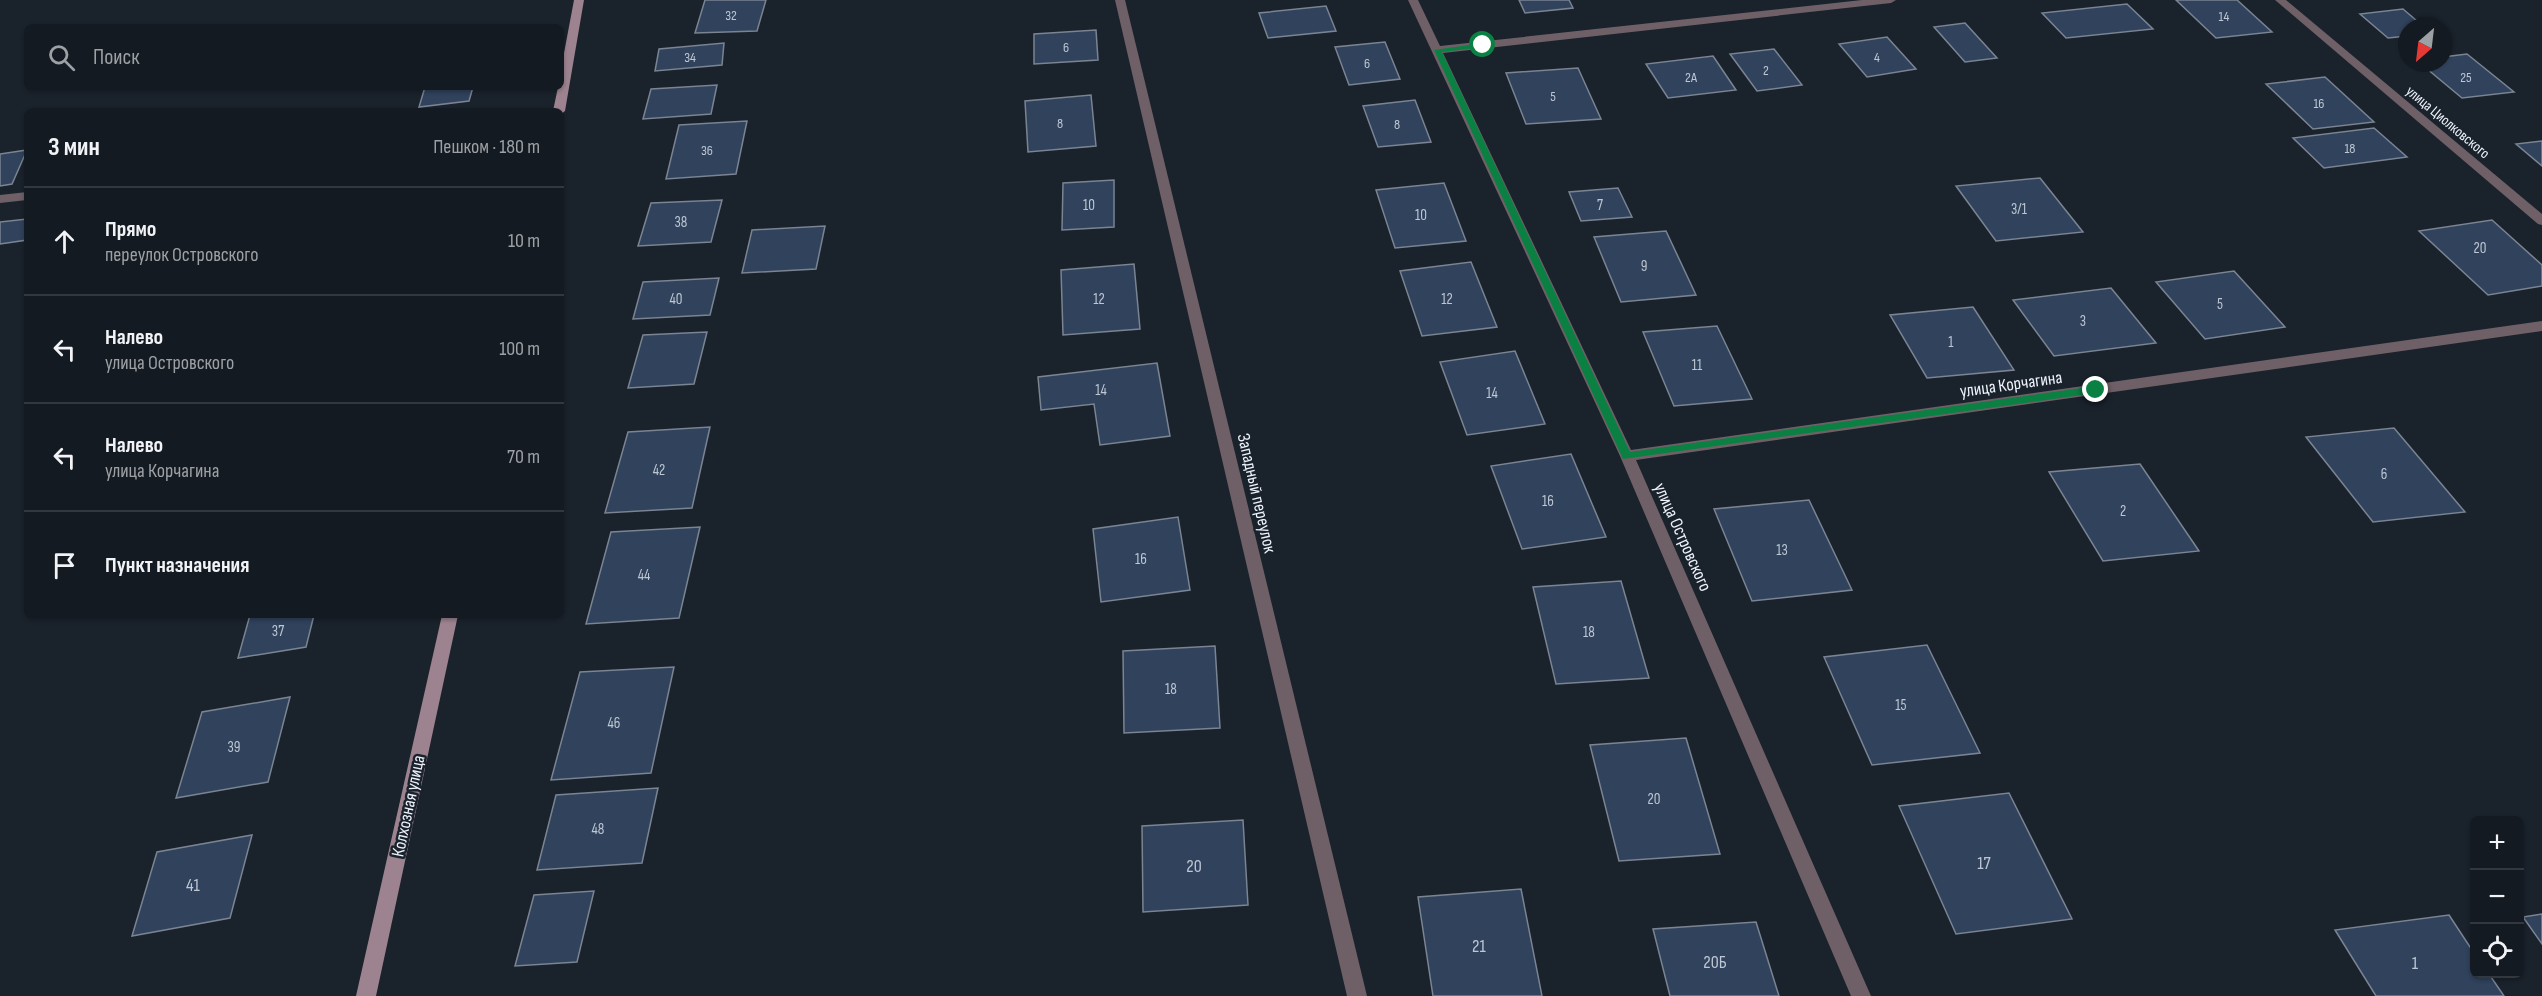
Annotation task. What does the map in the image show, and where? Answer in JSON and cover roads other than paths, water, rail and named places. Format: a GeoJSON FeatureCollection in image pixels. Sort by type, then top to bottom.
{"type":"FeatureCollection","features":[{"type":"Feature","properties":{"kind":"main road"},"geometry":{"type":"LineString","coordinates":[[564,83],[579,0]]}},
{"type":"Feature","properties":{"kind":"main road"},"geometry":{"type":"LineString","coordinates":[[560,108],[563,90]]}},
{"type":"Feature","properties":{"kind":"main road","name":"Колхозная улица"},"geometry":{"type":"LineString","coordinates":[[366,996],[449,618]]}},
{"type":"Feature","properties":{"kind":"street","name":"Западный переулок"},"geometry":{"type":"LineString","coordinates":[[1120,0],[1357,996]]}},
{"type":"Feature","properties":{"kind":"street","name":"улица Островского"},"geometry":{"type":"LineString","coordinates":[[1413,0],[1627,456],[1861,996]]}},
{"type":"Feature","properties":{"kind":"street"},"geometry":{"type":"LineString","coordinates":[[1437,50],[1891,0]]}},
{"type":"Feature","properties":{"kind":"street","name":"улица Циолковского"},"geometry":{"type":"LineString","coordinates":[[2280,0],[2542,221]]}},
{"type":"Feature","properties":{"kind":"street"},"geometry":{"type":"LineString","coordinates":[[0,199],[24,196]]}},
{"type":"Feature","properties":{"kind":"street","name":"улица Корчагина"},"geometry":{"type":"LineString","coordinates":[[1627,456],[2542,326]]}}]}
